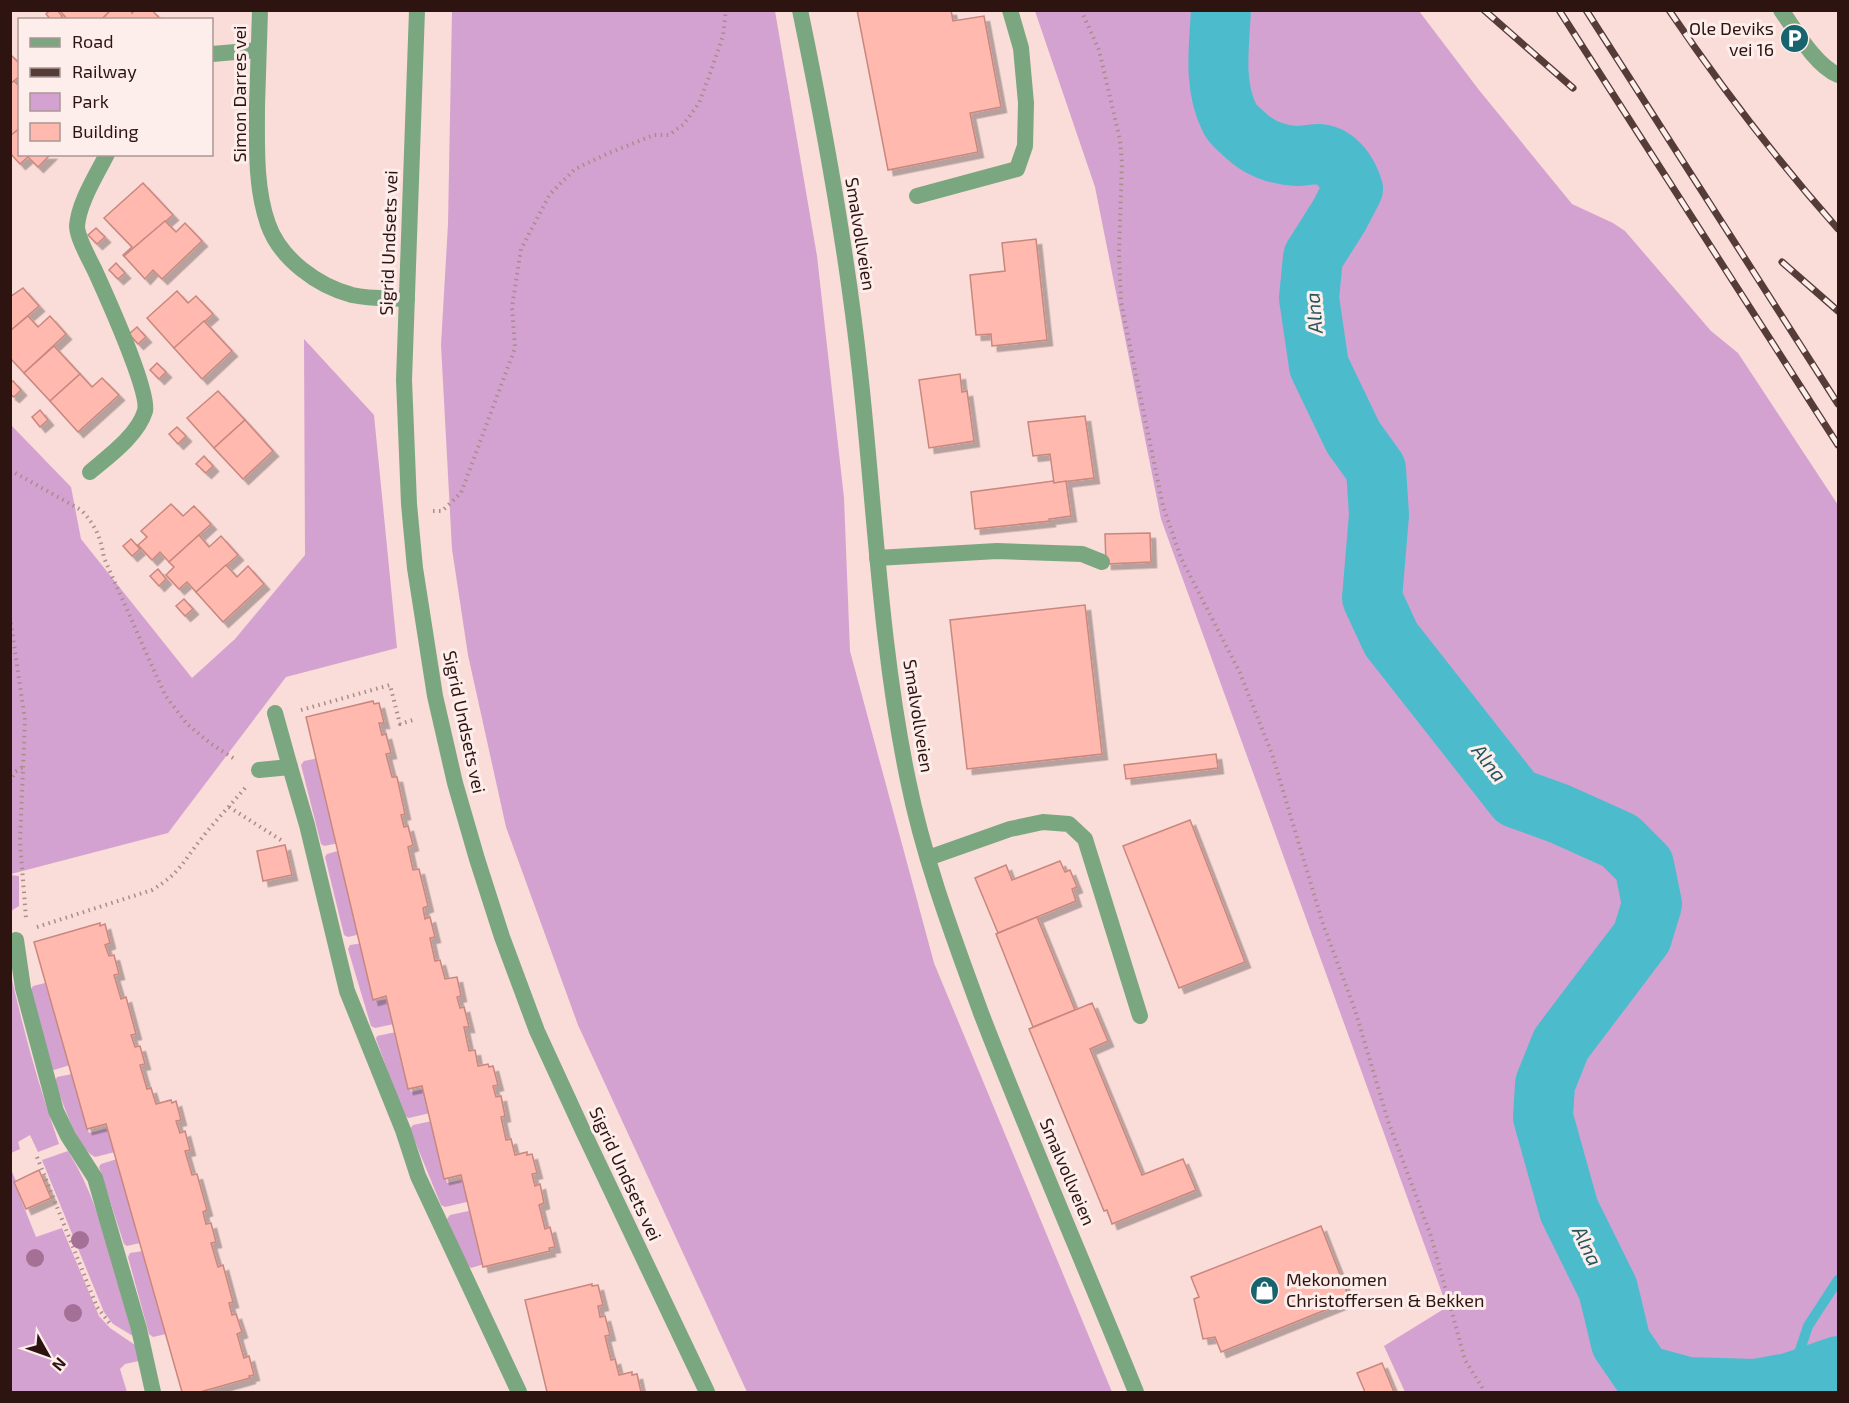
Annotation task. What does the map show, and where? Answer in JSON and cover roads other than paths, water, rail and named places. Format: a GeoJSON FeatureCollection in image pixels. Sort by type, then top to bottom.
{"type":"FeatureCollection","features":[{"type":"Feature","properties":{"kind":"street","name":"Simon Darres vei"},"geometry":{"type":"LineString","coordinates":[[260,10],[256,155],[268,224],[280,246],[314,278],[351,294],[407,299]]}},
{"type":"Feature","properties":{"kind":"street","name":"Sigrid Undsets vei"},"geometry":{"type":"LineString","coordinates":[[417,10],[404,380],[409,504],[415,568],[435,696],[455,783],[477,859],[502,937],[537,1030],[707,1392]]}},
{"type":"Feature","properties":{"kind":"street","name":"Smalvollveien"},"geometry":{"type":"LineString","coordinates":[[800,10],[826,138],[849,281],[877,558],[898,725],[908,782],[944,914],[1008,1082],[1136,1392]]}},
{"type":"Feature","properties":{"kind":"street"},"geometry":{"type":"LineString","coordinates":[[917,196],[1017,169],[1025,146],[1026,103],[1021,48],[1010,10]]}},
{"type":"Feature","properties":{"kind":"street"},"geometry":{"type":"LineString","coordinates":[[1781,10],[1819,61],[1830,72],[1839,75]]}},
{"type":"Feature","properties":{"kind":"street"},"geometry":{"type":"LineString","coordinates":[[213,54],[258,50]]}},
{"type":"Feature","properties":{"kind":"street"},"geometry":{"type":"LineString","coordinates":[[90,471],[115,451],[133,432],[145,410],[144,392],[111,306],[77,229],[91,184],[105,156]]}},
{"type":"Feature","properties":{"kind":"street"},"geometry":{"type":"LineString","coordinates":[[877,558],[997,551],[1082,554],[1102,562]]}},
{"type":"Feature","properties":{"kind":"street"},"geometry":{"type":"LineString","coordinates":[[275,712],[307,825],[347,992],[403,1130],[418,1176],[519,1392]]}},
{"type":"Feature","properties":{"kind":"street"},"geometry":{"type":"LineString","coordinates":[[259,770],[290,767]]}},
{"type":"Feature","properties":{"kind":"street"},"geometry":{"type":"LineString","coordinates":[[928,858],[1010,830],[1043,822],[1069,824],[1085,839],[1140,1016]]}},
{"type":"Feature","properties":{"kind":"street"},"geometry":{"type":"LineString","coordinates":[[22,935],[23,988],[56,1111],[68,1136],[95,1178],[142,1343],[153,1392]]}},
{"type":"Feature","properties":{"kind":"waterway","name":"Alna"},"geometry":{"type":"LineString","coordinates":[[1221,10],[1219,80],[1231,121],[1248,138],[1274,152],[1297,156],[1320,154],[1332,158],[1345,171],[1353,189],[1313,257],[1309,298],[1319,366],[1353,437],[1376,469],[1379,515],[1372,598],[1391,639],[1516,798],[1560,814],[1620,841],[1644,865],[1652,904],[1642,937],[1561,1044],[1545,1084],[1543,1117],[1569,1210],[1608,1289],[1621,1343],[1643,1375],[1687,1387],[1755,1389],[1789,1383],[1838,1366]]}},
{"type":"Feature","properties":{"kind":"waterway","name":"Alna"},"geometry":{"type":"LineString","coordinates":[[1789,1383],[1808,1326],[1838,1280]]}},
{"type":"Feature","properties":{"kind":"railway"},"geometry":{"type":"LineString","coordinates":[[1484,10],[1573,88]]}},
{"type":"Feature","properties":{"kind":"railway"},"geometry":{"type":"LineString","coordinates":[[1559,10],[1838,445]]}},
{"type":"Feature","properties":{"kind":"railway"},"geometry":{"type":"LineString","coordinates":[[1586,10],[1838,404]]}},
{"type":"Feature","properties":{"kind":"railway"},"geometry":{"type":"LineString","coordinates":[[1669,10],[1750,122],[1838,229]]}},
{"type":"Feature","properties":{"kind":"railway"},"geometry":{"type":"LineString","coordinates":[[1782,262],[1838,311]]}},
{"type":"Feature","properties":{"kind":"place","name":"Ole Deviks vei 16"},"geometry":{"type":"Point","coordinates":[1795,39]}},
{"type":"Feature","properties":{"kind":"place","name":"Mekonomen Christoffersen & Bekken"},"geometry":{"type":"Point","coordinates":[1265,1290]}}]}
